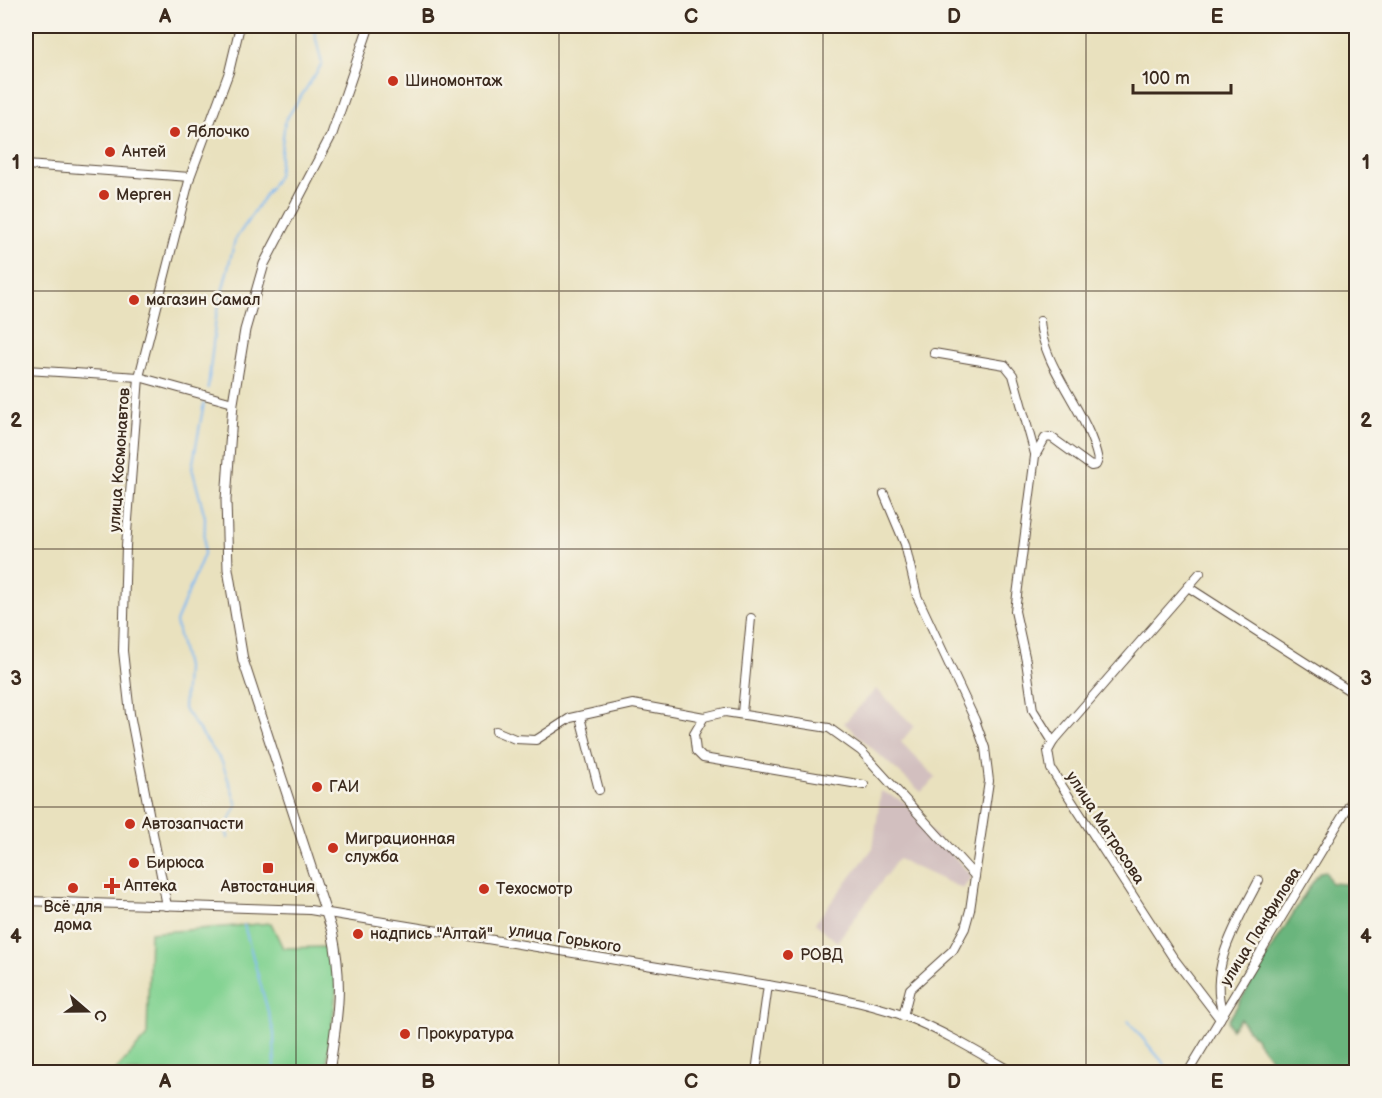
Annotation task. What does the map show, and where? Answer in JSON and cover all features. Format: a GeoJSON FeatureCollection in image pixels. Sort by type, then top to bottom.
{"type":"FeatureCollection","features":[{"type":"Feature","properties":{"kind":"street","name":"улица Космонавтов"},"geometry":{"type":"LineString","coordinates":[[166,906],[130,714],[123,651],[126,546],[139,377],[190,177],[229,72],[240,26]]}},
{"type":"Feature","properties":{"kind":"street"},"geometry":{"type":"LineString","coordinates":[[329,1072],[340,997],[337,952],[243,660],[228,569],[226,500],[233,403],[245,330],[264,264],[332,134],[369,26]]}},
{"type":"Feature","properties":{"kind":"street"},"geometry":{"type":"LineString","coordinates":[[26,165],[190,177]]}},
{"type":"Feature","properties":{"kind":"street"},"geometry":{"type":"LineString","coordinates":[[1040,321],[1041,334],[1088,426],[1098,460],[1096,465],[1091,466],[1076,458],[1051,437],[1045,438],[1035,456],[1015,611],[1026,661],[1033,710],[1053,742],[1132,648],[1200,573]]}},
{"type":"Feature","properties":{"kind":"street"},"geometry":{"type":"LineString","coordinates":[[934,353],[1005,365],[1013,375],[1035,456]]}},
{"type":"Feature","properties":{"kind":"street"},"geometry":{"type":"LineString","coordinates":[[26,370],[139,377],[233,403]]}},
{"type":"Feature","properties":{"kind":"street"},"geometry":{"type":"LineString","coordinates":[[884,494],[905,544],[917,596],[975,720],[985,748],[990,781],[970,910],[959,941],[953,950],[915,982],[910,989],[903,1016]]}},
{"type":"Feature","properties":{"kind":"street"},"geometry":{"type":"LineString","coordinates":[[1188,587],[1356,695]]}},
{"type":"Feature","properties":{"kind":"street"},"geometry":{"type":"LineString","coordinates":[[742,713],[751,618]]}},
{"type":"Feature","properties":{"kind":"street"},"geometry":{"type":"LineString","coordinates":[[496,731],[515,739],[536,740],[544,737],[558,724],[633,704],[704,717],[725,712],[813,723],[843,736],[861,751],[975,876]]}},
{"type":"Feature","properties":{"kind":"street"},"geometry":{"type":"LineString","coordinates":[[580,717],[599,790]]}},
{"type":"Feature","properties":{"kind":"street"},"geometry":{"type":"LineString","coordinates":[[704,717],[694,734],[694,745],[703,758],[864,785]]}},
{"type":"Feature","properties":{"kind":"street","name":"улица Матросова"},"geometry":{"type":"LineString","coordinates":[[1053,742],[1048,751],[1050,769],[1172,956],[1222,1016]]}},
{"type":"Feature","properties":{"kind":"street","name":"улица Панфилова"},"geometry":{"type":"LineString","coordinates":[[1188,1072],[1292,906],[1356,794]]}},
{"type":"Feature","properties":{"kind":"street"},"geometry":{"type":"LineString","coordinates":[[1222,1016],[1219,1002],[1221,964],[1227,940],[1259,880]]}},
{"type":"Feature","properties":{"kind":"street","name":"улица Горького"},"geometry":{"type":"LineString","coordinates":[[26,901],[326,912],[768,985],[834,997],[903,1016],[949,1036],[1012,1072]]}},
{"type":"Feature","properties":{"kind":"street"},"geometry":{"type":"LineString","coordinates":[[756,1072],[768,985]]}},
{"type":"Feature","properties":{"kind":"shaded area"},"geometry":{"type":"Polygon","coordinates":[[[876,689],[914,726],[901,742],[936,778],[921,792],[844,723],[876,689]]]}},
{"type":"Feature","properties":{"kind":"shaded area"},"geometry":{"type":"Polygon","coordinates":[[[881,791],[903,801],[972,876],[963,889],[898,859],[837,942],[815,923],[873,848],[881,791]]]}},
{"type":"Feature","properties":{"kind":"green space"},"geometry":{"type":"Polygon","coordinates":[[[1326,871],[1331,883],[1346,884],[1356,890],[1356,1072],[1281,1072],[1240,1019],[1231,1029],[1228,1021],[1308,889],[1320,872],[1326,871]]]}},
{"type":"Feature","properties":{"kind":"green space"},"geometry":{"type":"Polygon","coordinates":[[[271,923],[283,948],[326,947],[332,951],[337,986],[326,1072],[114,1072],[147,1036],[150,933],[271,923]]]}},
{"type":"Feature","properties":{"kind":"waterway"},"geometry":{"type":"LineString","coordinates":[[208,388],[216,317],[235,240],[278,176],[285,121],[322,64],[313,26]]}},
{"type":"Feature","properties":{"kind":"waterway"},"geometry":{"type":"LineString","coordinates":[[204,403],[192,468],[205,517],[204,554],[176,622],[186,667],[184,709],[222,762],[237,805],[226,828],[228,838]]}},
{"type":"Feature","properties":{"kind":"waterway"},"geometry":{"type":"LineString","coordinates":[[244,925],[274,1033],[275,1072]]}},
{"type":"Feature","properties":{"kind":"waterway"},"geometry":{"type":"LineString","coordinates":[[1128,1021],[1171,1072]]}},
{"type":"Feature","properties":{"kind":"place","name":"Шиномонтаж"},"geometry":{"type":"Point","coordinates":[393,81]}},
{"type":"Feature","properties":{"kind":"place","name":"Яблочко"},"geometry":{"type":"Point","coordinates":[175,132]}},
{"type":"Feature","properties":{"kind":"place","name":"Антей"},"geometry":{"type":"Point","coordinates":[110,152]}},
{"type":"Feature","properties":{"kind":"place","name":"Мерген"},"geometry":{"type":"Point","coordinates":[104,195]}},
{"type":"Feature","properties":{"kind":"place","name":"магазин Самал"},"geometry":{"type":"Point","coordinates":[134,300]}},
{"type":"Feature","properties":{"kind":"place","name":"ГАИ"},"geometry":{"type":"Point","coordinates":[317,787]}},
{"type":"Feature","properties":{"kind":"place","name":"Автозапчасти"},"geometry":{"type":"Point","coordinates":[130,824]}},
{"type":"Feature","properties":{"kind":"place","name":"Миграционная служба"},"geometry":{"type":"Point","coordinates":[333,848]}},
{"type":"Feature","properties":{"kind":"place","name":"Бирюса"},"geometry":{"type":"Point","coordinates":[134,863]}},
{"type":"Feature","properties":{"kind":"place","name":"Автостанция"},"geometry":{"type":"Point","coordinates":[268,868]}},
{"type":"Feature","properties":{"kind":"place","name":"Аптека"},"geometry":{"type":"Point","coordinates":[112,886]}},
{"type":"Feature","properties":{"kind":"place","name":"Всё для дома"},"geometry":{"type":"Point","coordinates":[73,888]}},
{"type":"Feature","properties":{"kind":"place","name":"Техосмотр"},"geometry":{"type":"Point","coordinates":[484,889]}},
{"type":"Feature","properties":{"kind":"place","name":"надпись \"Алтай\""},"geometry":{"type":"Point","coordinates":[358,934]}},
{"type":"Feature","properties":{"kind":"place","name":"РОВД"},"geometry":{"type":"Point","coordinates":[788,955]}},
{"type":"Feature","properties":{"kind":"place","name":"Прокуратура"},"geometry":{"type":"Point","coordinates":[405,1034]}}]}
